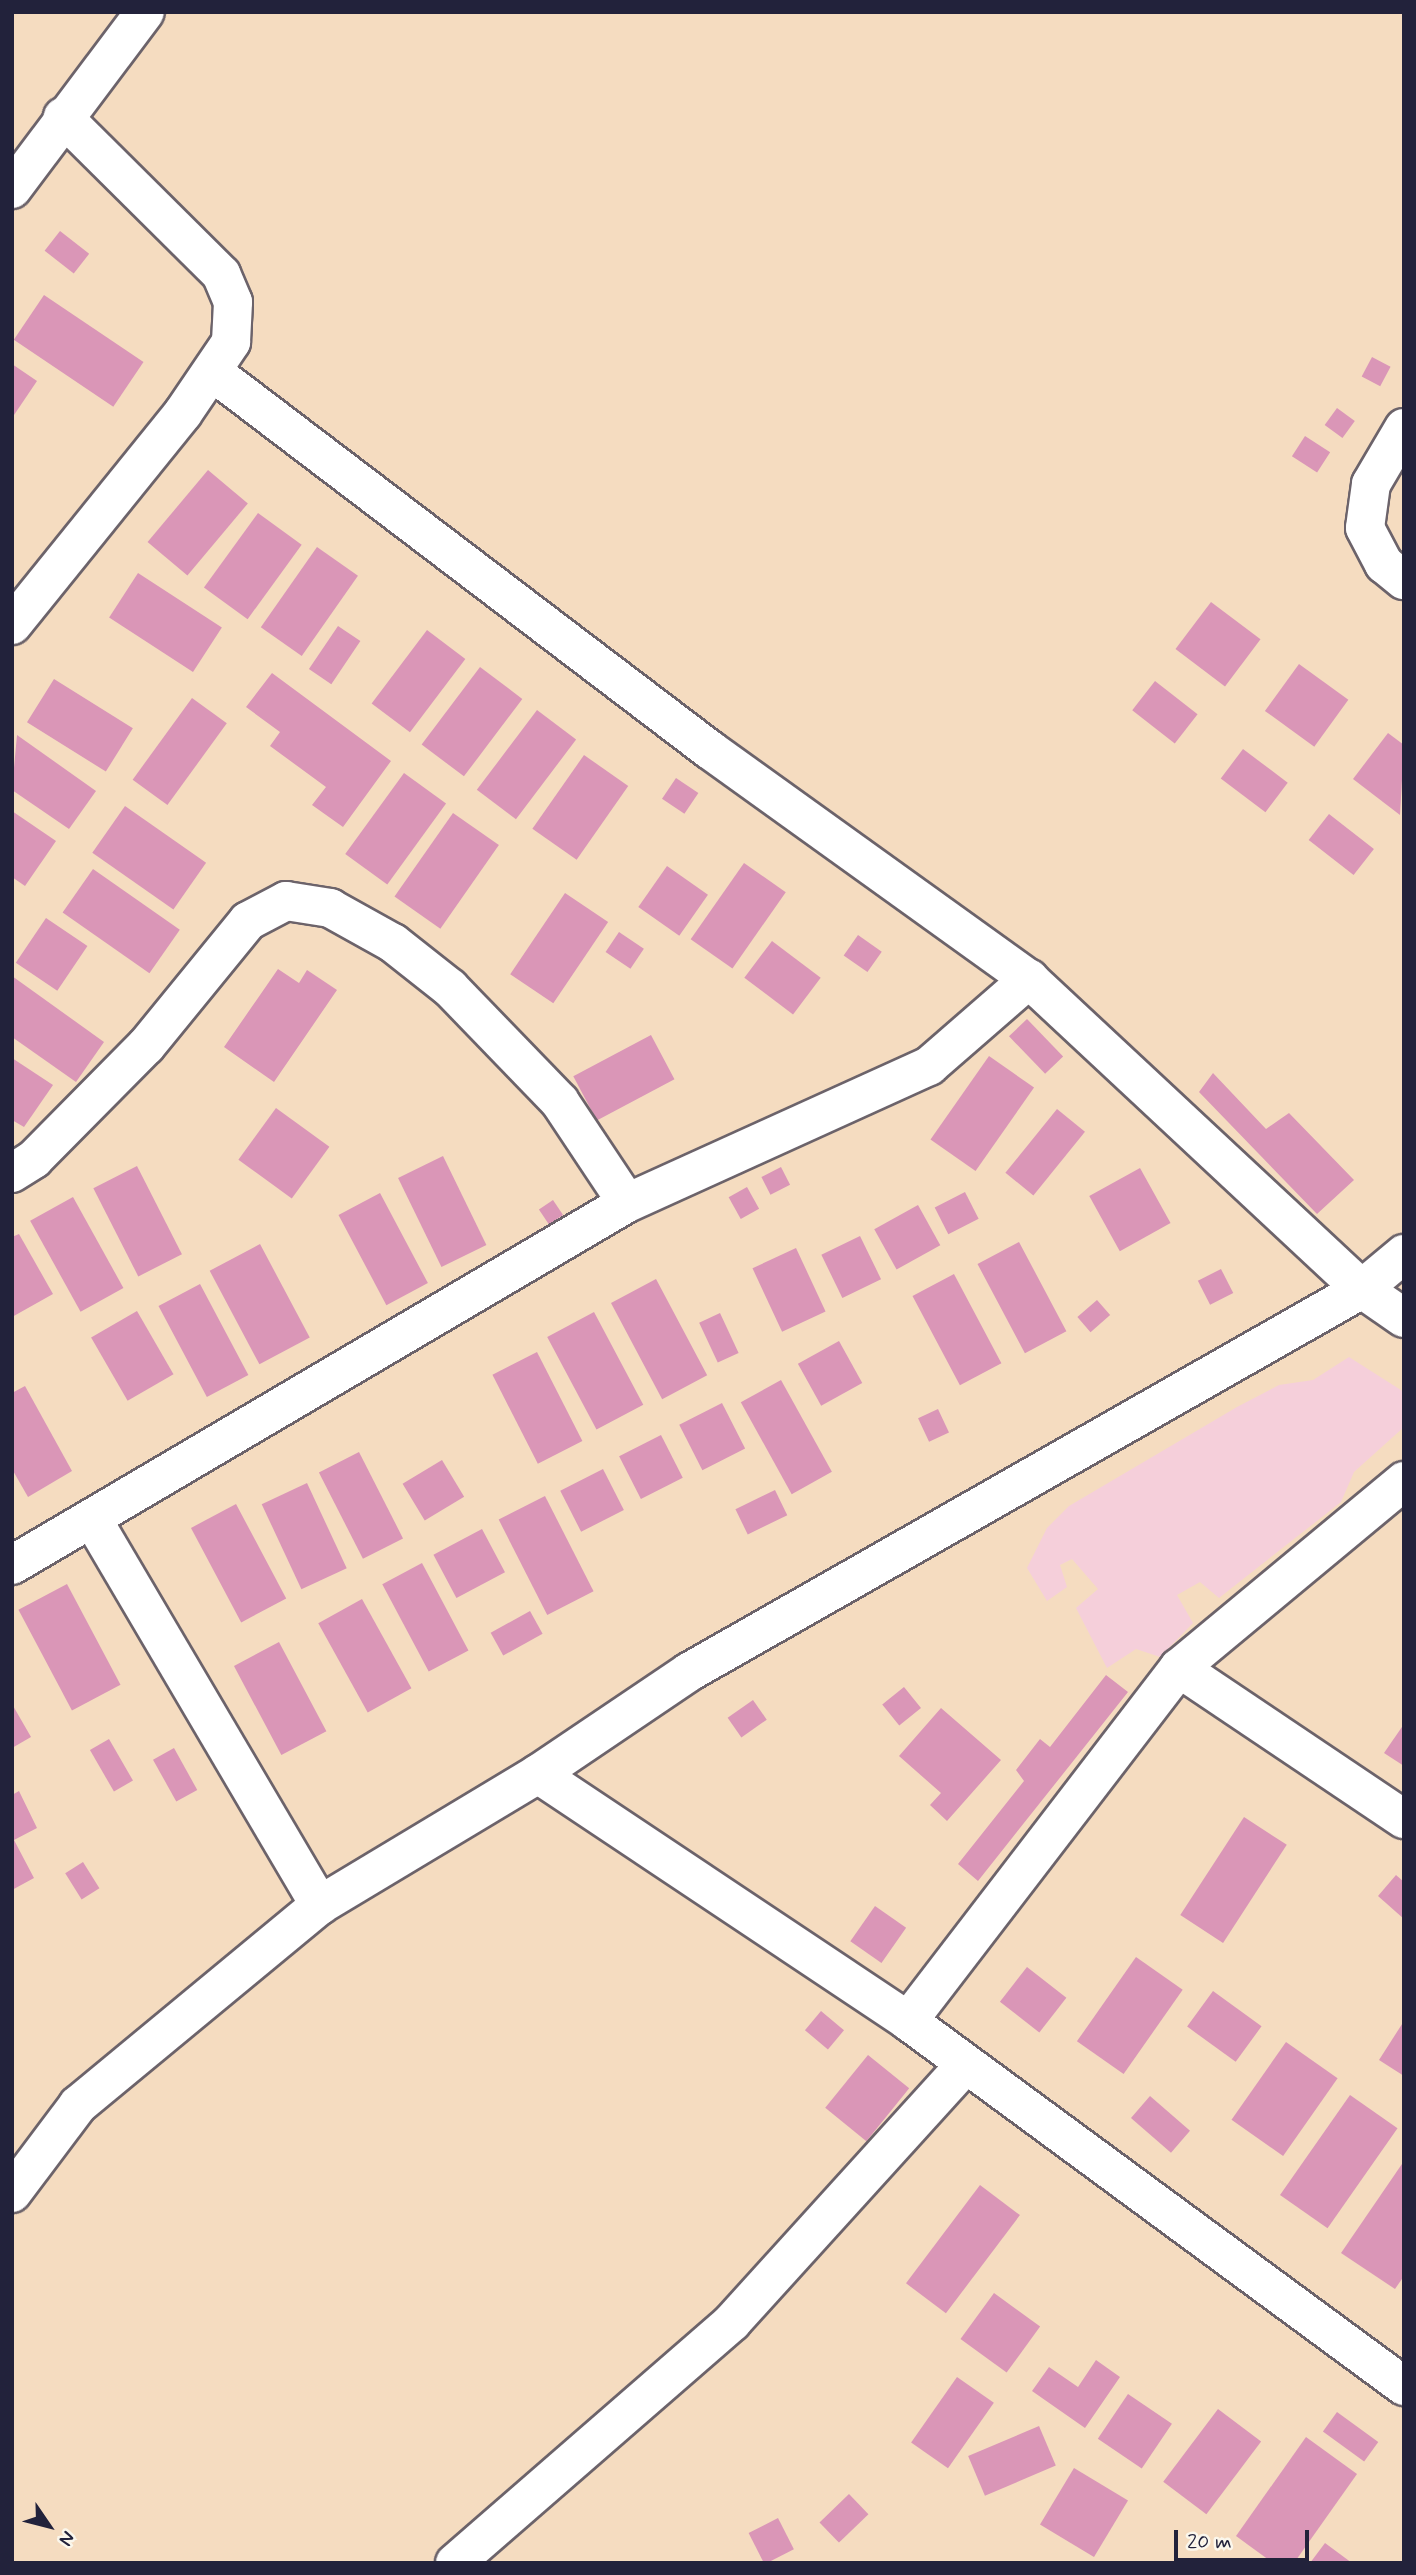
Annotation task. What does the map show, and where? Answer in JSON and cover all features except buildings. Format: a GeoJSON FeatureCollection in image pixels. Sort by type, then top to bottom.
{"type":"FeatureCollection","features":[{"type":"Feature","properties":{"kind":"street"},"geometry":{"type":"LineString","coordinates":[[12,190],[63,117],[145,12]]}},
{"type":"Feature","properties":{"kind":"street"},"geometry":{"type":"LineString","coordinates":[[12,625],[214,373],[231,342],[233,302],[221,274],[63,117]]}},
{"type":"Feature","properties":{"kind":"street"},"geometry":{"type":"LineString","coordinates":[[214,373],[710,750],[1029,979],[1362,1289],[1404,1318]]}},
{"type":"Feature","properties":{"kind":"street"},"geometry":{"type":"LineString","coordinates":[[1404,428],[1371,484],[1365,528],[1384,564],[1404,580]]}},
{"type":"Feature","properties":{"kind":"street"},"geometry":{"type":"LineString","coordinates":[[12,1173],[34,1159],[146,1046],[248,921],[286,901],[330,908],[393,943],[450,988],[560,1102],[627,1203]]}},
{"type":"Feature","properties":{"kind":"street"},"geometry":{"type":"LineString","coordinates":[[12,1565],[93,1522],[627,1203],[929,1066],[1029,979]]}},
{"type":"Feature","properties":{"kind":"street"},"geometry":{"type":"LineString","coordinates":[[12,2193],[78,2105],[320,1905],[538,1774],[689,1672],[1362,1289],[1404,1254]]}},
{"type":"Feature","properties":{"kind":"street"},"geometry":{"type":"LineString","coordinates":[[908,2021],[1179,1668],[1404,1481]]}},
{"type":"Feature","properties":{"kind":"street"},"geometry":{"type":"LineString","coordinates":[[93,1522],[320,1905]]}},
{"type":"Feature","properties":{"kind":"street"},"geometry":{"type":"LineString","coordinates":[[1179,1668],[1404,1819]]}},
{"type":"Feature","properties":{"kind":"street"},"geometry":{"type":"LineString","coordinates":[[538,1774],[908,2021],[1404,2386]]}},
{"type":"Feature","properties":{"kind":"street"},"geometry":{"type":"LineString","coordinates":[[455,2563],[732,2322],[965,2065]]}},
{"type":"Feature","properties":{"kind":"shaded area"},"geometry":{"type":"Polygon","coordinates":[[[1349,1357],[1404,1392],[1404,1427],[1354,1472],[1341,1502],[1219,1598],[1200,1582],[1177,1595],[1193,1623],[1160,1657],[1136,1649],[1107,1668],[1076,1608],[1098,1589],[1072,1559],[1060,1565],[1067,1587],[1047,1601],[1027,1568],[1047,1528],[1069,1506],[1237,1407],[1279,1385],[1313,1380],[1349,1357]]]}}]}
